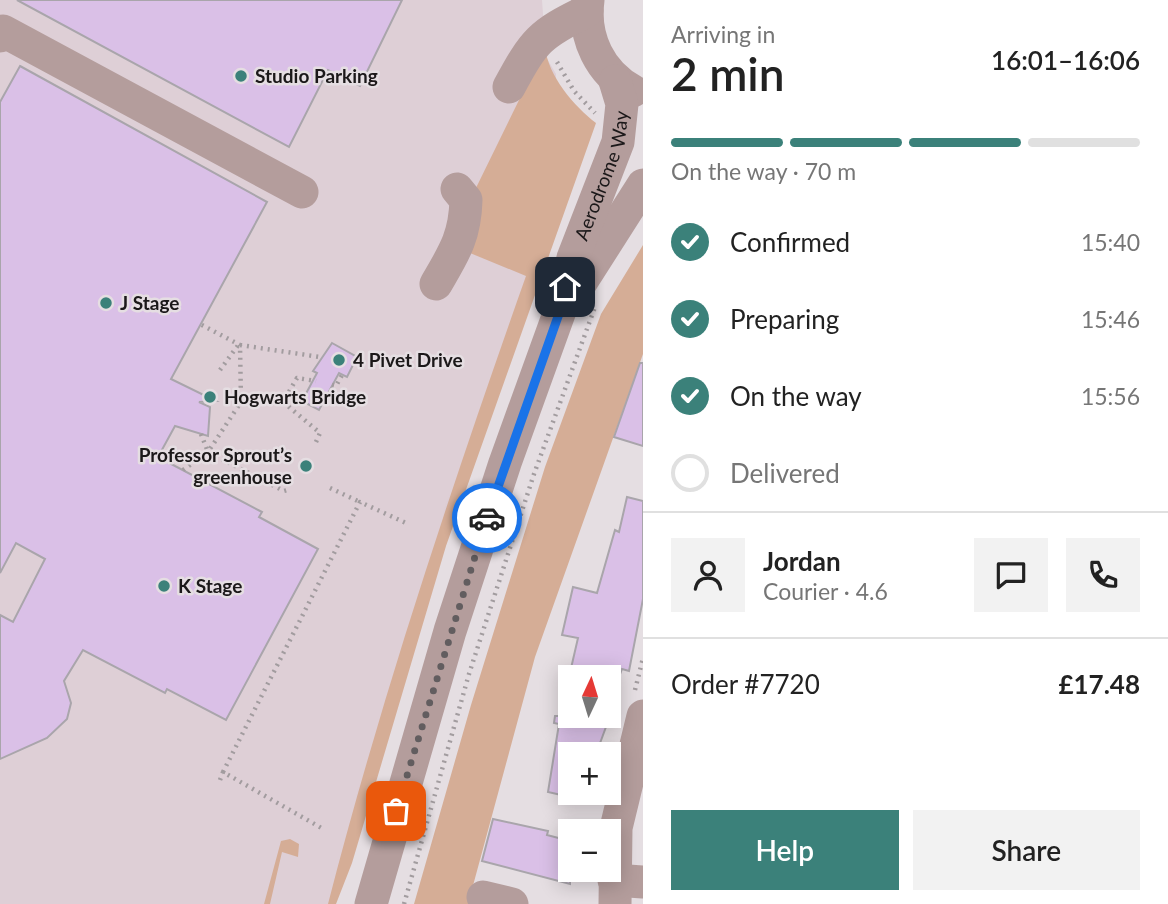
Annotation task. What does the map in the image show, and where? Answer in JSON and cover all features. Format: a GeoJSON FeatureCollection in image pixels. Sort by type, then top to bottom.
{"type":"FeatureCollection","features":[{"type":"Feature","properties":{"kind":"street"},"geometry":{"type":"LineString","coordinates":[[509,87],[536,40],[587,5],[592,44],[600,62],[629,89]]}},
{"type":"Feature","properties":{"kind":"street"},"geometry":{"type":"LineString","coordinates":[[0,36],[3,31],[13,36],[302,192]]}},
{"type":"Feature","properties":{"kind":"street","name":"Aerodrome Way"},"geometry":{"type":"LineString","coordinates":[[371,904],[450,631],[505,463],[561,308],[573,258],[618,142],[622,104],[629,89]]}},
{"type":"Feature","properties":{"kind":"street","name":"Aerodrome Way"},"geometry":{"type":"LineString","coordinates":[[561,308],[577,288],[643,185]]}},
{"type":"Feature","properties":{"kind":"street"},"geometry":{"type":"LineString","coordinates":[[436,284],[460,242],[465,226],[466,200],[457,189]]}},
{"type":"Feature","properties":{"kind":"street"},"geometry":{"type":"LineString","coordinates":[[624,889],[616,828],[643,716]]}},
{"type":"Feature","properties":{"kind":"path"},"geometry":{"type":"LineString","coordinates":[[404,904],[469,674],[534,474],[599,299]]}},
{"type":"Feature","properties":{"kind":"path"},"geometry":{"type":"LineString","coordinates":[[200,324],[240,345],[320,357]]}},
{"type":"Feature","properties":{"kind":"path"},"geometry":{"type":"LineString","coordinates":[[220,370],[240,345]]}},
{"type":"Feature","properties":{"kind":"path"},"geometry":{"type":"LineString","coordinates":[[183,470],[208,452],[241,402],[240,345]]}},
{"type":"Feature","properties":{"kind":"path"},"geometry":{"type":"LineString","coordinates":[[332,385],[336,386],[342,374]]}},
{"type":"Feature","properties":{"kind":"path"},"geometry":{"type":"LineString","coordinates":[[316,381],[297,378],[284,402],[320,433],[316,442]]}},
{"type":"Feature","properties":{"kind":"path"},"geometry":{"type":"LineString","coordinates":[[201,434],[208,452],[284,491],[291,489]]}},
{"type":"Feature","properties":{"kind":"path"},"geometry":{"type":"LineString","coordinates":[[330,488],[406,523]]}},
{"type":"Feature","properties":{"kind":"path"},"geometry":{"type":"LineString","coordinates":[[220,780],[360,502]]}},
{"type":"Feature","properties":{"kind":"path"},"geometry":{"type":"LineString","coordinates":[[223,772],[325,830]]}},
{"type":"Feature","properties":{"kind":"shaded area"},"geometry":{"type":"Polygon","coordinates":[[[0,0],[542,0],[546,57],[556,74],[550,218],[330,904],[0,904],[0,0]]]}},
{"type":"Feature","properties":{"kind":"shaded area"},"geometry":{"type":"Polygon","coordinates":[[[545,47],[551,69],[563,90],[596,123],[446,546],[352,863],[336,904],[328,904],[372,745],[420,588],[526,276],[470,253],[474,192],[545,47]]]}},
{"type":"Feature","properties":{"kind":"shaded area"},"geometry":{"type":"Polygon","coordinates":[[[643,245],[643,354],[535,657],[468,904],[414,904],[471,705],[545,467],[601,314],[643,245]]]}},
{"type":"Feature","properties":{"kind":"shaded area"},"geometry":{"type":"Polygon","coordinates":[[[290,839],[299,844],[298,857],[282,852],[270,904],[264,904],[281,841],[290,839]]]}},
{"type":"Feature","properties":{"kind":"building","name":"Studio Parking"},"geometry":{"type":"Polygon","coordinates":[[[17,0],[402,0],[360,86],[328,70],[289,147],[17,0]]]}},
{"type":"Feature","properties":{"kind":"building"},"geometry":{"type":"Polygon","coordinates":[[[20,66],[267,202],[171,379],[216,401],[199,402],[210,407],[208,436],[175,426],[158,457],[262,512],[259,517],[318,549],[226,720],[167,689],[165,693],[83,650],[64,681],[71,703],[67,719],[47,738],[0,759],[0,615],[13,622],[45,559],[16,543],[0,573],[0,102],[20,66]]]}},
{"type":"Feature","properties":{"kind":"building"},"geometry":{"type":"Polygon","coordinates":[[[332,343],[357,357],[347,377],[339,373],[319,410],[302,401],[317,373],[313,371],[332,343]]]}},
{"type":"Feature","properties":{"kind":"building"},"geometry":{"type":"Polygon","coordinates":[[[640,363],[643,363],[643,446],[614,437],[640,363]]]}},
{"type":"Feature","properties":{"kind":"building"},"geometry":{"type":"Polygon","coordinates":[[[627,497],[643,501],[643,599],[629,671],[622,669],[621,672],[621,665],[572,665],[578,638],[562,635],[573,587],[597,593],[615,530],[619,532],[627,497]]]}},
{"type":"Feature","properties":{"kind":"building"},"geometry":{"type":"Polygon","coordinates":[[[558,728],[606,728],[600,742],[558,742],[558,794],[548,792],[558,728]]]}},
{"type":"Feature","properties":{"kind":"building"},"geometry":{"type":"Polygon","coordinates":[[[493,819],[548,831],[547,835],[558,838],[558,881],[482,861],[493,819]]]}},
{"type":"Feature","properties":{"kind":"way so far"},"geometry":{"type":"LineString","coordinates":[[396,811],[487,518]]}},
{"type":"Feature","properties":{"kind":"place","name":"Studio Parking"},"geometry":{"type":"Point","coordinates":[241,76]}},
{"type":"Feature","properties":{"kind":"place","name":"J Stage"},"geometry":{"type":"Point","coordinates":[106,303]}},
{"type":"Feature","properties":{"kind":"place","name":"4 Pivet Drive"},"geometry":{"type":"Point","coordinates":[339,360]}},
{"type":"Feature","properties":{"kind":"place","name":"Hogwarts Bridge"},"geometry":{"type":"Point","coordinates":[210,397]}},
{"type":"Feature","properties":{"kind":"place","name":"Professor Sprout’s greenhouse"},"geometry":{"type":"Point","coordinates":[306,466]}},
{"type":"Feature","properties":{"kind":"place","name":"K Stage"},"geometry":{"type":"Point","coordinates":[164,586]}},
{"type":"Feature","properties":{"kind":"route"},"geometry":{"type":"LineString","coordinates":[[487,518],[561,308],[565,287]]}}]}
